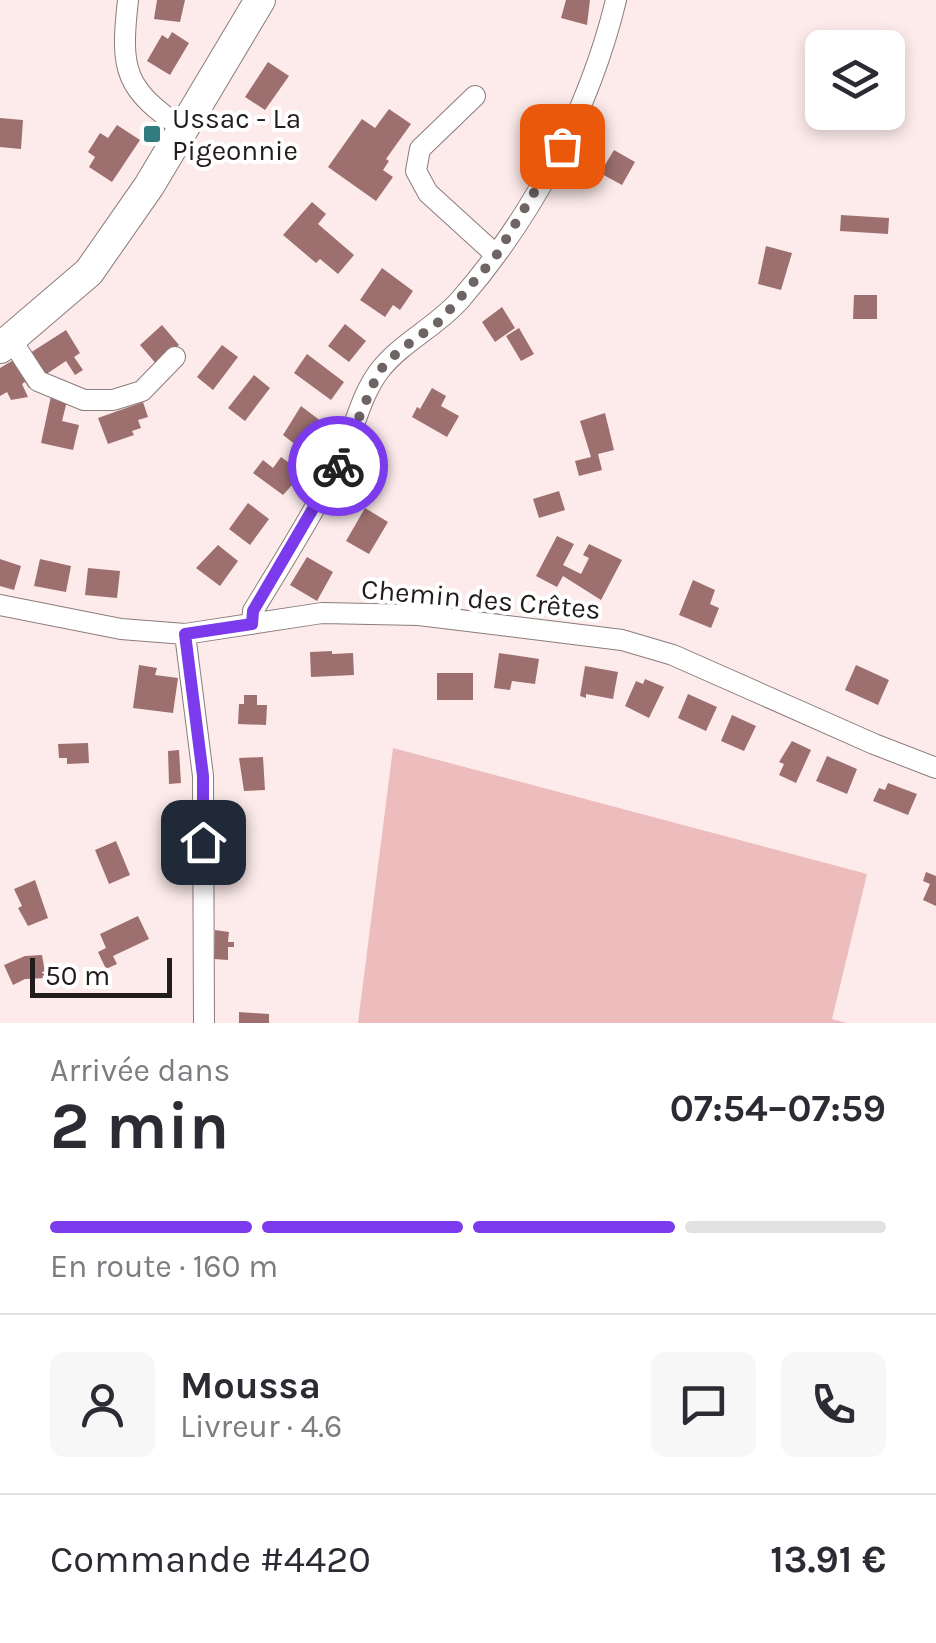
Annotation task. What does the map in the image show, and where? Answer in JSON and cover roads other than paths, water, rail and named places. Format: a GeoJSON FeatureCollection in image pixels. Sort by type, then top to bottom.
{"type":"FeatureCollection","features":[{"type":"Feature","properties":{"kind":"main road"},"geometry":{"type":"LineString","coordinates":[[6,344],[89,272],[149,186],[260,0]]}},
{"type":"Feature","properties":{"kind":"street"},"geometry":{"type":"LineString","coordinates":[[128,0],[125,63],[148,105],[184,130]]}},
{"type":"Feature","properties":{"kind":"street"},"geometry":{"type":"LineString","coordinates":[[252,624],[253,611],[339,463],[379,371],[440,321],[496,256],[562,146],[588,91],[616,0]]}},
{"type":"Feature","properties":{"kind":"street"},"geometry":{"type":"LineString","coordinates":[[475,96],[420,149],[416,171],[428,193],[496,256]]}},
{"type":"Feature","properties":{"kind":"street"},"geometry":{"type":"LineString","coordinates":[[6,344],[38,381],[84,400],[113,400],[142,391],[176,357]]}},
{"type":"Feature","properties":{"kind":"street","name":"Chemin des Crêtes"},"geometry":{"type":"LineString","coordinates":[[0,604],[121,629],[185,634],[322,614],[419,616],[622,640],[674,655],[936,768]]}},
{"type":"Feature","properties":{"kind":"street"},"geometry":{"type":"LineString","coordinates":[[185,634],[203,776],[204,1023]]}},
{"type":"Feature","properties":{"kind":"place","name":"Ussac - La Pigeonnie"},"geometry":{"type":"Point","coordinates":[152,134]}}]}
